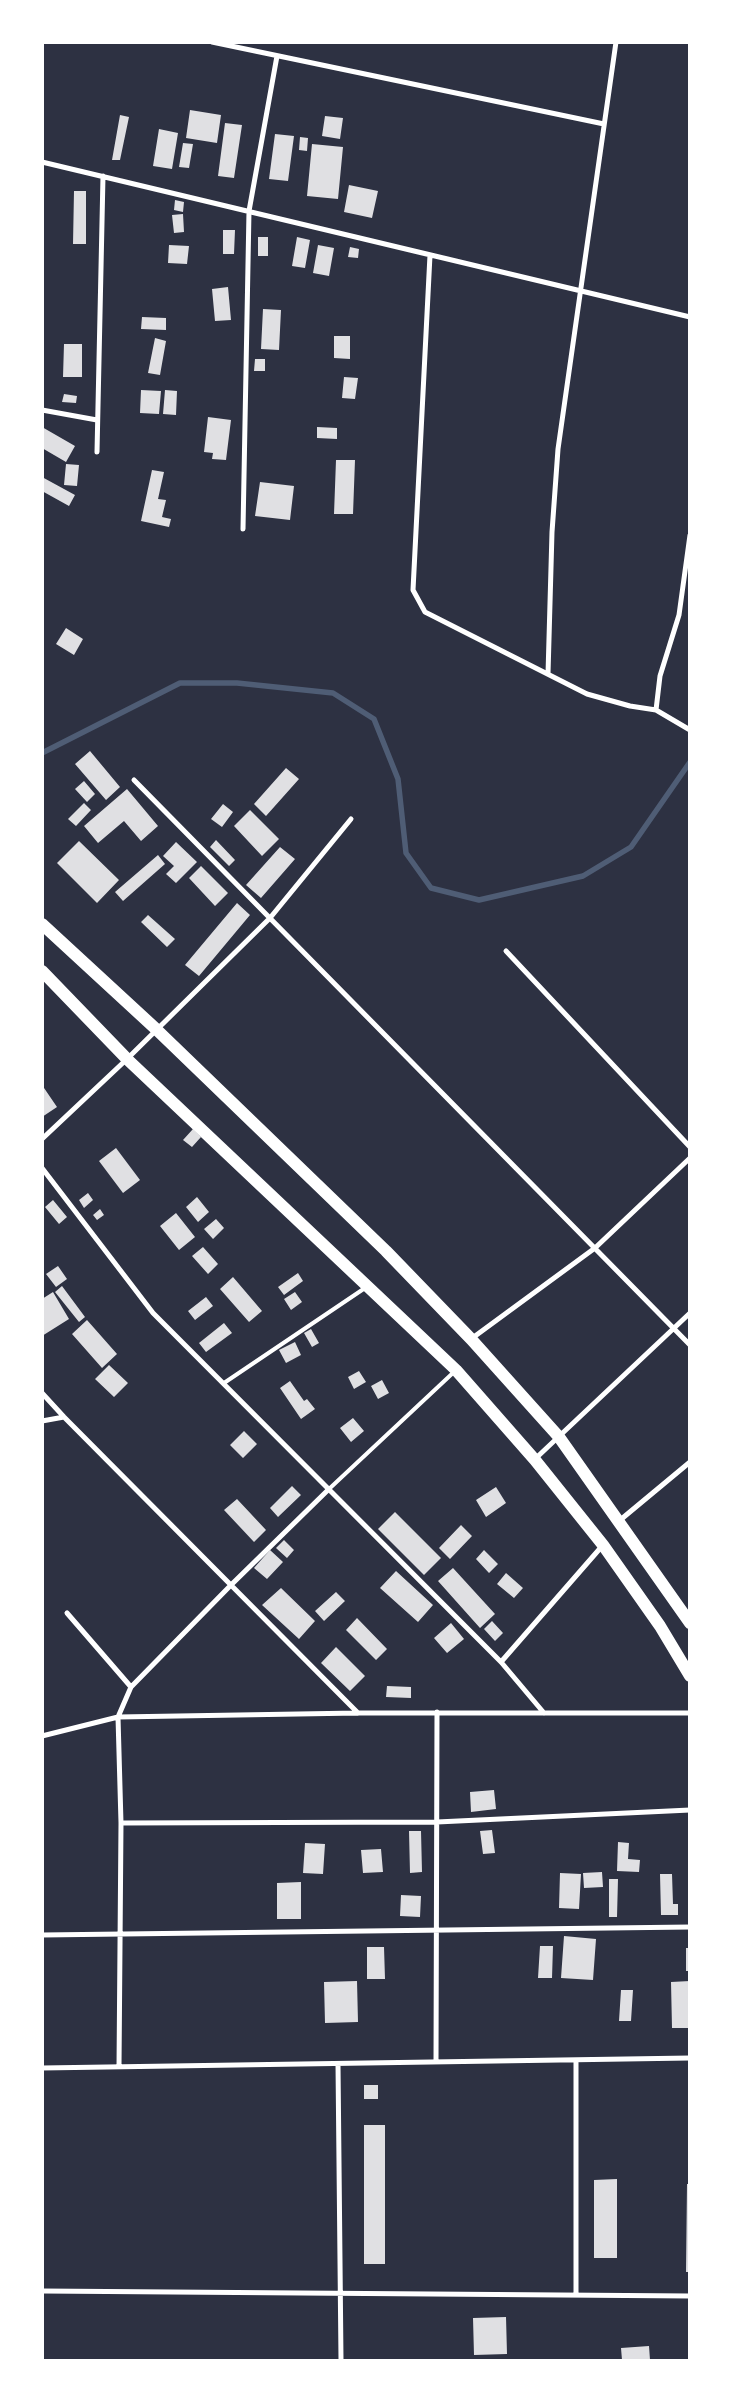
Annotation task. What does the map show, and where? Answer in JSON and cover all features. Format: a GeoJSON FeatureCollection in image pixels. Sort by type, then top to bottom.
{"type":"FeatureCollection","features":[{"type":"Feature","properties":{"kind":"main road"},"geometry":{"type":"LineString","coordinates":[[42,924],[157,1030],[386,1251],[471,1339],[558,1437],[619,1522],[686,1608],[690,1623]]}},
{"type":"Feature","properties":{"kind":"main road"},"geometry":{"type":"LineString","coordinates":[[42,971],[127,1059],[456,1370],[535,1460],[603,1545],[660,1626],[690,1676]]}},
{"type":"Feature","properties":{"kind":"street"},"geometry":{"type":"LineString","coordinates":[[212,42],[604,124]]}},
{"type":"Feature","properties":{"kind":"street"},"geometry":{"type":"LineString","coordinates":[[548,674],[552,532],[558,450],[616,42]]}},
{"type":"Feature","properties":{"kind":"street"},"geometry":{"type":"LineString","coordinates":[[243,529],[250,211],[277,56]]}},
{"type":"Feature","properties":{"kind":"street"},"geometry":{"type":"LineString","coordinates":[[42,162],[690,317]]}},
{"type":"Feature","properties":{"kind":"street"},"geometry":{"type":"LineString","coordinates":[[96,452],[103,176]]}},
{"type":"Feature","properties":{"kind":"street"},"geometry":{"type":"LineString","coordinates":[[430,255],[413,590],[425,612],[587,694],[630,706],[656,710],[690,730]]}},
{"type":"Feature","properties":{"kind":"street"},"geometry":{"type":"LineString","coordinates":[[42,410],[97,420]]}},
{"type":"Feature","properties":{"kind":"street"},"geometry":{"type":"LineString","coordinates":[[656,710],[660,676],[679,616],[690,535]]}},
{"type":"Feature","properties":{"kind":"street"},"geometry":{"type":"LineString","coordinates":[[134,780],[690,1345]]}},
{"type":"Feature","properties":{"kind":"street"},"geometry":{"type":"LineString","coordinates":[[42,1138],[127,1059],[270,918],[352,819]]}},
{"type":"Feature","properties":{"kind":"street"},"geometry":{"type":"LineString","coordinates":[[506,952],[690,1147]]}},
{"type":"Feature","properties":{"kind":"street"},"geometry":{"type":"LineString","coordinates":[[471,1339],[595,1248],[690,1158]]}},
{"type":"Feature","properties":{"kind":"street"},"geometry":{"type":"LineString","coordinates":[[42,1168],[154,1313],[501,1662],[544,1712]]}},
{"type":"Feature","properties":{"kind":"street"},"geometry":{"type":"LineString","coordinates":[[535,1460],[690,1313]]}},
{"type":"Feature","properties":{"kind":"street"},"geometry":{"type":"LineString","coordinates":[[42,1393],[64,1418],[358,1713]]}},
{"type":"Feature","properties":{"kind":"street"},"geometry":{"type":"LineString","coordinates":[[42,1421],[64,1418]]}},
{"type":"Feature","properties":{"kind":"street"},"geometry":{"type":"LineString","coordinates":[[619,1522],[690,1462]]}},
{"type":"Feature","properties":{"kind":"street"},"geometry":{"type":"LineString","coordinates":[[119,2067],[121,1823],[118,1717],[131,1687],[329,1489]]}},
{"type":"Feature","properties":{"kind":"street"},"geometry":{"type":"LineString","coordinates":[[501,1662],[603,1545]]}},
{"type":"Feature","properties":{"kind":"street"},"geometry":{"type":"LineString","coordinates":[[67,1613],[131,1687]]}},
{"type":"Feature","properties":{"kind":"street"},"geometry":{"type":"LineString","coordinates":[[436,2062],[437,1712]]}},
{"type":"Feature","properties":{"kind":"street"},"geometry":{"type":"LineString","coordinates":[[42,1736],[118,1717],[437,1712],[690,1713]]}},
{"type":"Feature","properties":{"kind":"street"},"geometry":{"type":"LineString","coordinates":[[121,1823],[437,1822],[690,1810]]}},
{"type":"Feature","properties":{"kind":"street"},"geometry":{"type":"LineString","coordinates":[[42,1935],[120,1932],[436,1932],[690,1928]]}},
{"type":"Feature","properties":{"kind":"street"},"geometry":{"type":"LineString","coordinates":[[42,2068],[690,2058]]}},
{"type":"Feature","properties":{"kind":"street"},"geometry":{"type":"LineString","coordinates":[[576,2060],[576,2295]]}},
{"type":"Feature","properties":{"kind":"street"},"geometry":{"type":"LineString","coordinates":[[338,2064],[341,2360]]}},
{"type":"Feature","properties":{"kind":"street"},"geometry":{"type":"LineString","coordinates":[[42,2291],[690,2296]]}},
{"type":"Feature","properties":{"kind":"lane"},"geometry":{"type":"LineString","coordinates":[[224,1383],[368,1286]]}},
{"type":"Feature","properties":{"kind":"lane"},"geometry":{"type":"LineString","coordinates":[[329,1489],[456,1370]]}},
{"type":"Feature","properties":{"kind":"building"},"geometry":{"type":"Polygon","coordinates":[[[190,110],[221,115],[217,143],[186,138],[190,110]]]}},
{"type":"Feature","properties":{"kind":"building"},"geometry":{"type":"Polygon","coordinates":[[[120,115],[129,117],[120,160],[112,160],[120,115]]]}},
{"type":"Feature","properties":{"kind":"building"},"geometry":{"type":"Polygon","coordinates":[[[325,116],[343,118],[340,139],[322,136],[325,116]]]}},
{"type":"Feature","properties":{"kind":"building"},"geometry":{"type":"Polygon","coordinates":[[[225,123],[242,125],[234,178],[218,176],[225,123]]]}},
{"type":"Feature","properties":{"kind":"building"},"geometry":{"type":"Polygon","coordinates":[[[159,129],[178,133],[172,169],[153,166],[159,129]]]}},
{"type":"Feature","properties":{"kind":"building"},"geometry":{"type":"Polygon","coordinates":[[[275,134],[294,136],[288,181],[269,179],[275,134]]]}},
{"type":"Feature","properties":{"kind":"building"},"geometry":{"type":"Polygon","coordinates":[[[300,137],[308,138],[307,151],[299,150],[300,137]]]}},
{"type":"Feature","properties":{"kind":"building"},"geometry":{"type":"Polygon","coordinates":[[[183,143],[193,144],[189,168],[179,167],[183,143]]]}},
{"type":"Feature","properties":{"kind":"building"},"geometry":{"type":"Polygon","coordinates":[[[312,144],[343,147],[338,199],[307,196],[312,144]]]}},
{"type":"Feature","properties":{"kind":"building"},"geometry":{"type":"Polygon","coordinates":[[[349,185],[378,191],[372,218],[344,212],[349,185]]]}},
{"type":"Feature","properties":{"kind":"building"},"geometry":{"type":"Polygon","coordinates":[[[74,191],[86,191],[86,244],[73,244],[74,191]]]}},
{"type":"Feature","properties":{"kind":"building"},"geometry":{"type":"Polygon","coordinates":[[[175,200],[184,202],[183,212],[174,210],[175,200]]]}},
{"type":"Feature","properties":{"kind":"building"},"geometry":{"type":"Polygon","coordinates":[[[183,214],[184,232],[174,233],[172,215],[183,214]]]}},
{"type":"Feature","properties":{"kind":"building"},"geometry":{"type":"Polygon","coordinates":[[[223,230],[235,230],[234,254],[223,254],[223,230]]]}},
{"type":"Feature","properties":{"kind":"building"},"geometry":{"type":"Polygon","coordinates":[[[258,237],[268,237],[268,256],[258,256],[258,237]]]}},
{"type":"Feature","properties":{"kind":"building"},"geometry":{"type":"Polygon","coordinates":[[[297,237],[310,240],[305,268],[292,266],[297,237]]]}},
{"type":"Feature","properties":{"kind":"building"},"geometry":{"type":"Polygon","coordinates":[[[169,245],[189,246],[187,264],[168,263],[169,245]]]}},
{"type":"Feature","properties":{"kind":"building"},"geometry":{"type":"Polygon","coordinates":[[[318,245],[334,248],[329,276],[313,273],[318,245]]]}},
{"type":"Feature","properties":{"kind":"building"},"geometry":{"type":"Polygon","coordinates":[[[350,247],[359,249],[358,258],[348,257],[350,247]]]}},
{"type":"Feature","properties":{"kind":"building"},"geometry":{"type":"Polygon","coordinates":[[[228,287],[231,320],[215,321],[212,289],[228,287]]]}},
{"type":"Feature","properties":{"kind":"building"},"geometry":{"type":"Polygon","coordinates":[[[263,309],[281,310],[279,350],[261,349],[263,309]]]}},
{"type":"Feature","properties":{"kind":"building"},"geometry":{"type":"Polygon","coordinates":[[[142,317],[166,318],[166,330],[141,329],[142,317]]]}},
{"type":"Feature","properties":{"kind":"building"},"geometry":{"type":"Polygon","coordinates":[[[334,336],[350,336],[350,359],[334,358],[334,336]]]}},
{"type":"Feature","properties":{"kind":"building"},"geometry":{"type":"Polygon","coordinates":[[[155,338],[166,341],[160,375],[148,373],[155,338]]]}},
{"type":"Feature","properties":{"kind":"building"},"geometry":{"type":"Polygon","coordinates":[[[64,344],[82,344],[82,377],[63,377],[64,344]]]}},
{"type":"Feature","properties":{"kind":"building"},"geometry":{"type":"Polygon","coordinates":[[[255,359],[265,359],[265,371],[254,371],[255,359]]]}},
{"type":"Feature","properties":{"kind":"building"},"geometry":{"type":"Polygon","coordinates":[[[344,377],[358,378],[355,399],[342,398],[344,377]]]}},
{"type":"Feature","properties":{"kind":"building"},"geometry":{"type":"Polygon","coordinates":[[[141,390],[161,391],[159,414],[140,413],[141,390]]]}},
{"type":"Feature","properties":{"kind":"building"},"geometry":{"type":"Polygon","coordinates":[[[165,390],[177,391],[176,415],[163,414],[165,390]]]}},
{"type":"Feature","properties":{"kind":"building"},"geometry":{"type":"Polygon","coordinates":[[[64,394],[77,396],[76,403],[62,402],[64,394]]]}},
{"type":"Feature","properties":{"kind":"building"},"geometry":{"type":"Polygon","coordinates":[[[208,417],[231,420],[226,460],[212,459],[213,453],[204,452],[208,417]]]}},
{"type":"Feature","properties":{"kind":"building"},"geometry":{"type":"Polygon","coordinates":[[[42,427],[75,446],[66,462],[42,448],[42,427]]]}},
{"type":"Feature","properties":{"kind":"building"},"geometry":{"type":"Polygon","coordinates":[[[317,427],[337,428],[337,439],[317,438],[317,427]]]}},
{"type":"Feature","properties":{"kind":"building"},"geometry":{"type":"Polygon","coordinates":[[[336,460],[355,460],[353,514],[334,514],[336,460]]]}},
{"type":"Feature","properties":{"kind":"building"},"geometry":{"type":"Polygon","coordinates":[[[66,464],[79,465],[77,486],[64,485],[66,464]]]}},
{"type":"Feature","properties":{"kind":"building"},"geometry":{"type":"Polygon","coordinates":[[[152,470],[164,472],[158,499],[166,500],[162,517],[171,519],[169,527],[141,521],[152,470]]]}},
{"type":"Feature","properties":{"kind":"building"},"geometry":{"type":"Polygon","coordinates":[[[42,477],[75,495],[69,506],[42,491],[42,477]]]}},
{"type":"Feature","properties":{"kind":"building"},"geometry":{"type":"Polygon","coordinates":[[[260,482],[294,486],[290,520],[255,516],[260,482]]]}},
{"type":"Feature","properties":{"kind":"building"},"geometry":{"type":"Polygon","coordinates":[[[66,628],[83,639],[74,655],[56,644],[66,628]]]}},
{"type":"Feature","properties":{"kind":"building"},"geometry":{"type":"Polygon","coordinates":[[[90,751],[120,787],[106,800],[75,764],[90,751]]]}},
{"type":"Feature","properties":{"kind":"building"},"geometry":{"type":"Polygon","coordinates":[[[286,768],[299,779],[266,816],[254,804],[286,768]]]}},
{"type":"Feature","properties":{"kind":"building"},"geometry":{"type":"Polygon","coordinates":[[[84,781],[95,794],[87,802],[75,789],[84,781]]]}},
{"type":"Feature","properties":{"kind":"building"},"geometry":{"type":"Polygon","coordinates":[[[127,789],[158,826],[141,841],[124,821],[98,843],[84,826],[127,789]]]}},
{"type":"Feature","properties":{"kind":"building"},"geometry":{"type":"Polygon","coordinates":[[[84,803],[91,810],[76,826],[68,819],[84,803]]]}},
{"type":"Feature","properties":{"kind":"building"},"geometry":{"type":"Polygon","coordinates":[[[223,804],[233,812],[222,827],[211,819],[223,804]]]}},
{"type":"Feature","properties":{"kind":"building"},"geometry":{"type":"Polygon","coordinates":[[[250,810],[279,839],[262,856],[234,826],[250,810]]]}},
{"type":"Feature","properties":{"kind":"building"},"geometry":{"type":"Polygon","coordinates":[[[216,840],[235,860],[229,866],[210,847],[216,840]]]}},
{"type":"Feature","properties":{"kind":"building"},"geometry":{"type":"Polygon","coordinates":[[[79,841],[119,880],[97,903],[57,863],[79,841]]]}},
{"type":"Feature","properties":{"kind":"building"},"geometry":{"type":"Polygon","coordinates":[[[176,842],[197,862],[176,883],[166,874],[174,866],[163,856],[176,842]]]}},
{"type":"Feature","properties":{"kind":"building"},"geometry":{"type":"Polygon","coordinates":[[[280,847],[295,859],[261,898],[246,885],[280,847]]]}},
{"type":"Feature","properties":{"kind":"building"},"geometry":{"type":"Polygon","coordinates":[[[158,855],[165,864],[123,901],[115,892],[158,855]]]}},
{"type":"Feature","properties":{"kind":"building"},"geometry":{"type":"Polygon","coordinates":[[[201,866],[228,893],[215,906],[189,878],[201,866]]]}},
{"type":"Feature","properties":{"kind":"building"},"geometry":{"type":"Polygon","coordinates":[[[237,903],[250,915],[199,976],[185,965],[237,903]]]}},
{"type":"Feature","properties":{"kind":"building"},"geometry":{"type":"Polygon","coordinates":[[[148,915],[175,939],[167,947],[141,922],[148,915]]]}},
{"type":"Feature","properties":{"kind":"building"},"geometry":{"type":"Polygon","coordinates":[[[42,1085],[57,1107],[42,1117],[42,1085]]]}},
{"type":"Feature","properties":{"kind":"building"},"geometry":{"type":"Polygon","coordinates":[[[193,1129],[201,1137],[192,1147],[183,1140],[193,1129]]]}},
{"type":"Feature","properties":{"kind":"building"},"geometry":{"type":"Polygon","coordinates":[[[116,1148],[140,1180],[123,1193],[99,1161],[116,1148]]]}},
{"type":"Feature","properties":{"kind":"building"},"geometry":{"type":"Polygon","coordinates":[[[88,1193],[93,1200],[84,1208],[79,1200],[88,1193]]]}},
{"type":"Feature","properties":{"kind":"building"},"geometry":{"type":"Polygon","coordinates":[[[197,1197],[209,1212],[198,1222],[186,1207],[197,1197]]]}},
{"type":"Feature","properties":{"kind":"building"},"geometry":{"type":"Polygon","coordinates":[[[53,1200],[67,1217],[59,1224],[45,1207],[53,1200]]]}},
{"type":"Feature","properties":{"kind":"building"},"geometry":{"type":"Polygon","coordinates":[[[100,1209],[104,1215],[97,1220],[93,1215],[100,1209]]]}},
{"type":"Feature","properties":{"kind":"building"},"geometry":{"type":"Polygon","coordinates":[[[176,1213],[195,1237],[179,1250],[160,1226],[176,1213]]]}},
{"type":"Feature","properties":{"kind":"building"},"geometry":{"type":"Polygon","coordinates":[[[216,1219],[224,1228],[213,1239],[204,1229],[216,1219]]]}},
{"type":"Feature","properties":{"kind":"building"},"geometry":{"type":"Polygon","coordinates":[[[203,1247],[218,1264],[208,1274],[192,1256],[203,1247]]]}},
{"type":"Feature","properties":{"kind":"building"},"geometry":{"type":"Polygon","coordinates":[[[58,1266],[67,1279],[56,1287],[46,1274],[58,1266]]]}},
{"type":"Feature","properties":{"kind":"building"},"geometry":{"type":"Polygon","coordinates":[[[298,1273],[303,1281],[284,1295],[278,1287],[298,1273]]]}},
{"type":"Feature","properties":{"kind":"building"},"geometry":{"type":"Polygon","coordinates":[[[233,1277],[262,1311],[249,1322],[220,1289],[233,1277]]]}},
{"type":"Feature","properties":{"kind":"building"},"geometry":{"type":"Polygon","coordinates":[[[62,1286],[85,1317],[79,1322],[55,1292],[62,1286]]]}},
{"type":"Feature","properties":{"kind":"building"},"geometry":{"type":"Polygon","coordinates":[[[53,1292],[69,1319],[42,1336],[42,1299],[53,1292]]]}},
{"type":"Feature","properties":{"kind":"building"},"geometry":{"type":"Polygon","coordinates":[[[295,1292],[302,1302],[291,1310],[284,1299],[295,1292]]]}},
{"type":"Feature","properties":{"kind":"building"},"geometry":{"type":"Polygon","coordinates":[[[206,1297],[213,1306],[195,1320],[188,1311],[206,1297]]]}},
{"type":"Feature","properties":{"kind":"building"},"geometry":{"type":"Polygon","coordinates":[[[87,1320],[117,1354],[102,1368],[72,1334],[87,1320]]]}},
{"type":"Feature","properties":{"kind":"building"},"geometry":{"type":"Polygon","coordinates":[[[224,1323],[232,1333],[206,1352],[199,1343],[224,1323]]]}},
{"type":"Feature","properties":{"kind":"building"},"geometry":{"type":"Polygon","coordinates":[[[311,1329],[319,1343],[312,1347],[304,1333],[311,1329]]]}},
{"type":"Feature","properties":{"kind":"building"},"geometry":{"type":"Polygon","coordinates":[[[295,1342],[301,1355],[286,1363],[279,1350],[295,1342]]]}},
{"type":"Feature","properties":{"kind":"building"},"geometry":{"type":"Polygon","coordinates":[[[109,1365],[128,1383],[114,1397],[95,1379],[109,1365]]]}},
{"type":"Feature","properties":{"kind":"building"},"geometry":{"type":"Polygon","coordinates":[[[359,1371],[366,1382],[354,1389],[348,1377],[359,1371]]]}},
{"type":"Feature","properties":{"kind":"building"},"geometry":{"type":"Polygon","coordinates":[[[382,1380],[389,1393],[378,1399],[371,1386],[382,1380]]]}},
{"type":"Feature","properties":{"kind":"building"},"geometry":{"type":"Polygon","coordinates":[[[290,1381],[304,1401],[307,1399],[315,1409],[301,1419],[280,1388],[290,1381]]]}},
{"type":"Feature","properties":{"kind":"building"},"geometry":{"type":"Polygon","coordinates":[[[353,1418],[364,1431],[351,1442],[340,1428],[353,1418]]]}},
{"type":"Feature","properties":{"kind":"building"},"geometry":{"type":"Polygon","coordinates":[[[244,1431],[257,1444],[243,1458],[230,1445],[244,1431]]]}},
{"type":"Feature","properties":{"kind":"building"},"geometry":{"type":"Polygon","coordinates":[[[292,1486],[301,1495],[278,1517],[270,1508],[292,1486]]]}},
{"type":"Feature","properties":{"kind":"building"},"geometry":{"type":"Polygon","coordinates":[[[496,1487],[506,1503],[486,1517],[476,1500],[496,1487]]]}},
{"type":"Feature","properties":{"kind":"building"},"geometry":{"type":"Polygon","coordinates":[[[237,1499],[266,1530],[254,1542],[224,1510],[237,1499]]]}},
{"type":"Feature","properties":{"kind":"building"},"geometry":{"type":"Polygon","coordinates":[[[395,1512],[441,1558],[424,1575],[378,1529],[395,1512]]]}},
{"type":"Feature","properties":{"kind":"building"},"geometry":{"type":"Polygon","coordinates":[[[461,1525],[472,1536],[450,1559],[439,1548],[461,1525]]]}},
{"type":"Feature","properties":{"kind":"building"},"geometry":{"type":"Polygon","coordinates":[[[284,1540],[294,1550],[287,1558],[276,1548],[284,1540]]]}},
{"type":"Feature","properties":{"kind":"building"},"geometry":{"type":"Polygon","coordinates":[[[270,1550],[283,1562],[267,1579],[254,1568],[270,1550]]]}},
{"type":"Feature","properties":{"kind":"building"},"geometry":{"type":"Polygon","coordinates":[[[484,1550],[498,1564],[489,1573],[476,1559],[484,1550]]]}},
{"type":"Feature","properties":{"kind":"building"},"geometry":{"type":"Polygon","coordinates":[[[453,1568],[495,1614],[480,1628],[438,1581],[453,1568]]]}},
{"type":"Feature","properties":{"kind":"building"},"geometry":{"type":"Polygon","coordinates":[[[396,1571],[433,1605],[418,1622],[380,1588],[396,1571]]]}},
{"type":"Feature","properties":{"kind":"building"},"geometry":{"type":"Polygon","coordinates":[[[506,1573],[523,1588],[514,1598],[497,1584],[506,1573]]]}},
{"type":"Feature","properties":{"kind":"building"},"geometry":{"type":"Polygon","coordinates":[[[281,1588],[315,1621],[299,1639],[262,1605],[281,1588]]]}},
{"type":"Feature","properties":{"kind":"building"},"geometry":{"type":"Polygon","coordinates":[[[336,1592],[345,1601],[324,1621],[315,1611],[336,1592]]]}},
{"type":"Feature","properties":{"kind":"building"},"geometry":{"type":"Polygon","coordinates":[[[357,1618],[387,1649],[376,1660],[346,1630],[357,1618]]]}},
{"type":"Feature","properties":{"kind":"building"},"geometry":{"type":"Polygon","coordinates":[[[492,1621],[503,1633],[495,1641],[484,1629],[492,1621]]]}},
{"type":"Feature","properties":{"kind":"building"},"geometry":{"type":"Polygon","coordinates":[[[451,1623],[464,1639],[447,1653],[434,1638],[451,1623]]]}},
{"type":"Feature","properties":{"kind":"building"},"geometry":{"type":"Polygon","coordinates":[[[336,1647],[365,1676],[350,1691],[321,1663],[336,1647]]]}},
{"type":"Feature","properties":{"kind":"building"},"geometry":{"type":"Polygon","coordinates":[[[387,1686],[411,1687],[411,1698],[386,1697],[387,1686]]]}},
{"type":"Feature","properties":{"kind":"building"},"geometry":{"type":"Polygon","coordinates":[[[494,1790],[496,1809],[471,1812],[470,1792],[494,1790]]]}},
{"type":"Feature","properties":{"kind":"building"},"geometry":{"type":"Polygon","coordinates":[[[492,1830],[495,1853],[483,1854],[480,1831],[492,1830]]]}},
{"type":"Feature","properties":{"kind":"building"},"geometry":{"type":"Polygon","coordinates":[[[409,1831],[421,1831],[422,1872],[410,1873],[409,1831]]]}},
{"type":"Feature","properties":{"kind":"building"},"geometry":{"type":"Polygon","coordinates":[[[618,1842],[629,1843],[628,1859],[640,1860],[639,1872],[617,1871],[618,1842]]]}},
{"type":"Feature","properties":{"kind":"building"},"geometry":{"type":"Polygon","coordinates":[[[305,1843],[325,1844],[323,1874],[303,1873],[305,1843]]]}},
{"type":"Feature","properties":{"kind":"building"},"geometry":{"type":"Polygon","coordinates":[[[381,1849],[383,1872],[363,1873],[361,1850],[381,1849]]]}},
{"type":"Feature","properties":{"kind":"building"},"geometry":{"type":"Polygon","coordinates":[[[602,1872],[603,1887],[584,1888],[583,1873],[602,1872]]]}},
{"type":"Feature","properties":{"kind":"building"},"geometry":{"type":"Polygon","coordinates":[[[560,1873],[581,1874],[579,1909],[559,1908],[560,1873]]]}},
{"type":"Feature","properties":{"kind":"building"},"geometry":{"type":"Polygon","coordinates":[[[660,1874],[672,1874],[673,1904],[678,1904],[678,1915],[661,1915],[660,1874]]]}},
{"type":"Feature","properties":{"kind":"building"},"geometry":{"type":"Polygon","coordinates":[[[609,1879],[618,1879],[617,1917],[609,1917],[609,1879]]]}},
{"type":"Feature","properties":{"kind":"building"},"geometry":{"type":"Polygon","coordinates":[[[301,1882],[301,1919],[277,1919],[277,1883],[301,1882]]]}},
{"type":"Feature","properties":{"kind":"building"},"geometry":{"type":"Polygon","coordinates":[[[401,1895],[421,1896],[420,1917],[400,1916],[401,1895]]]}},
{"type":"Feature","properties":{"kind":"building"},"geometry":{"type":"Polygon","coordinates":[[[564,1936],[596,1939],[593,1980],[561,1978],[564,1936]]]}},
{"type":"Feature","properties":{"kind":"building"},"geometry":{"type":"Polygon","coordinates":[[[540,1946],[553,1946],[552,1978],[538,1978],[540,1946]]]}},
{"type":"Feature","properties":{"kind":"building"},"geometry":{"type":"Polygon","coordinates":[[[367,1947],[384,1947],[385,1979],[367,1979],[367,1947]]]}},
{"type":"Feature","properties":{"kind":"building"},"geometry":{"type":"Polygon","coordinates":[[[686,1948],[690,1948],[690,1971],[686,1971],[686,1948]]]}},
{"type":"Feature","properties":{"kind":"building"},"geometry":{"type":"Polygon","coordinates":[[[357,1981],[358,2022],[325,2023],[324,1982],[357,1981]]]}},
{"type":"Feature","properties":{"kind":"building"},"geometry":{"type":"Polygon","coordinates":[[[690,1981],[690,2028],[672,2028],[671,1982],[690,1981]]]}},
{"type":"Feature","properties":{"kind":"building"},"geometry":{"type":"Polygon","coordinates":[[[621,1990],[633,1990],[631,2021],[619,2021],[621,1990]]]}},
{"type":"Feature","properties":{"kind":"building"},"geometry":{"type":"Polygon","coordinates":[[[364,2085],[378,2085],[378,2099],[364,2099],[364,2085]]]}},
{"type":"Feature","properties":{"kind":"building"},"geometry":{"type":"Polygon","coordinates":[[[364,2125],[385,2125],[385,2264],[364,2264],[364,2125]]]}},
{"type":"Feature","properties":{"kind":"building"},"geometry":{"type":"Polygon","coordinates":[[[617,2179],[617,2258],[594,2258],[594,2180],[617,2179]]]}},
{"type":"Feature","properties":{"kind":"building"},"geometry":{"type":"Polygon","coordinates":[[[687,2184],[690,2184],[690,2272],[686,2272],[687,2184]]]}},
{"type":"Feature","properties":{"kind":"building"},"geometry":{"type":"Polygon","coordinates":[[[506,2317],[507,2354],[474,2355],[473,2318],[506,2317]]]}},
{"type":"Feature","properties":{"kind":"building"},"geometry":{"type":"Polygon","coordinates":[[[649,2346],[650,2360],[622,2360],[621,2348],[649,2346]]]}},
{"type":"Feature","properties":{"kind":"waterway"},"geometry":{"type":"LineString","coordinates":[[42,753],[180,683],[237,683],[333,693],[374,719],[398,779],[406,853],[431,888],[479,900],[583,876],[631,847],[690,762]]}}]}
